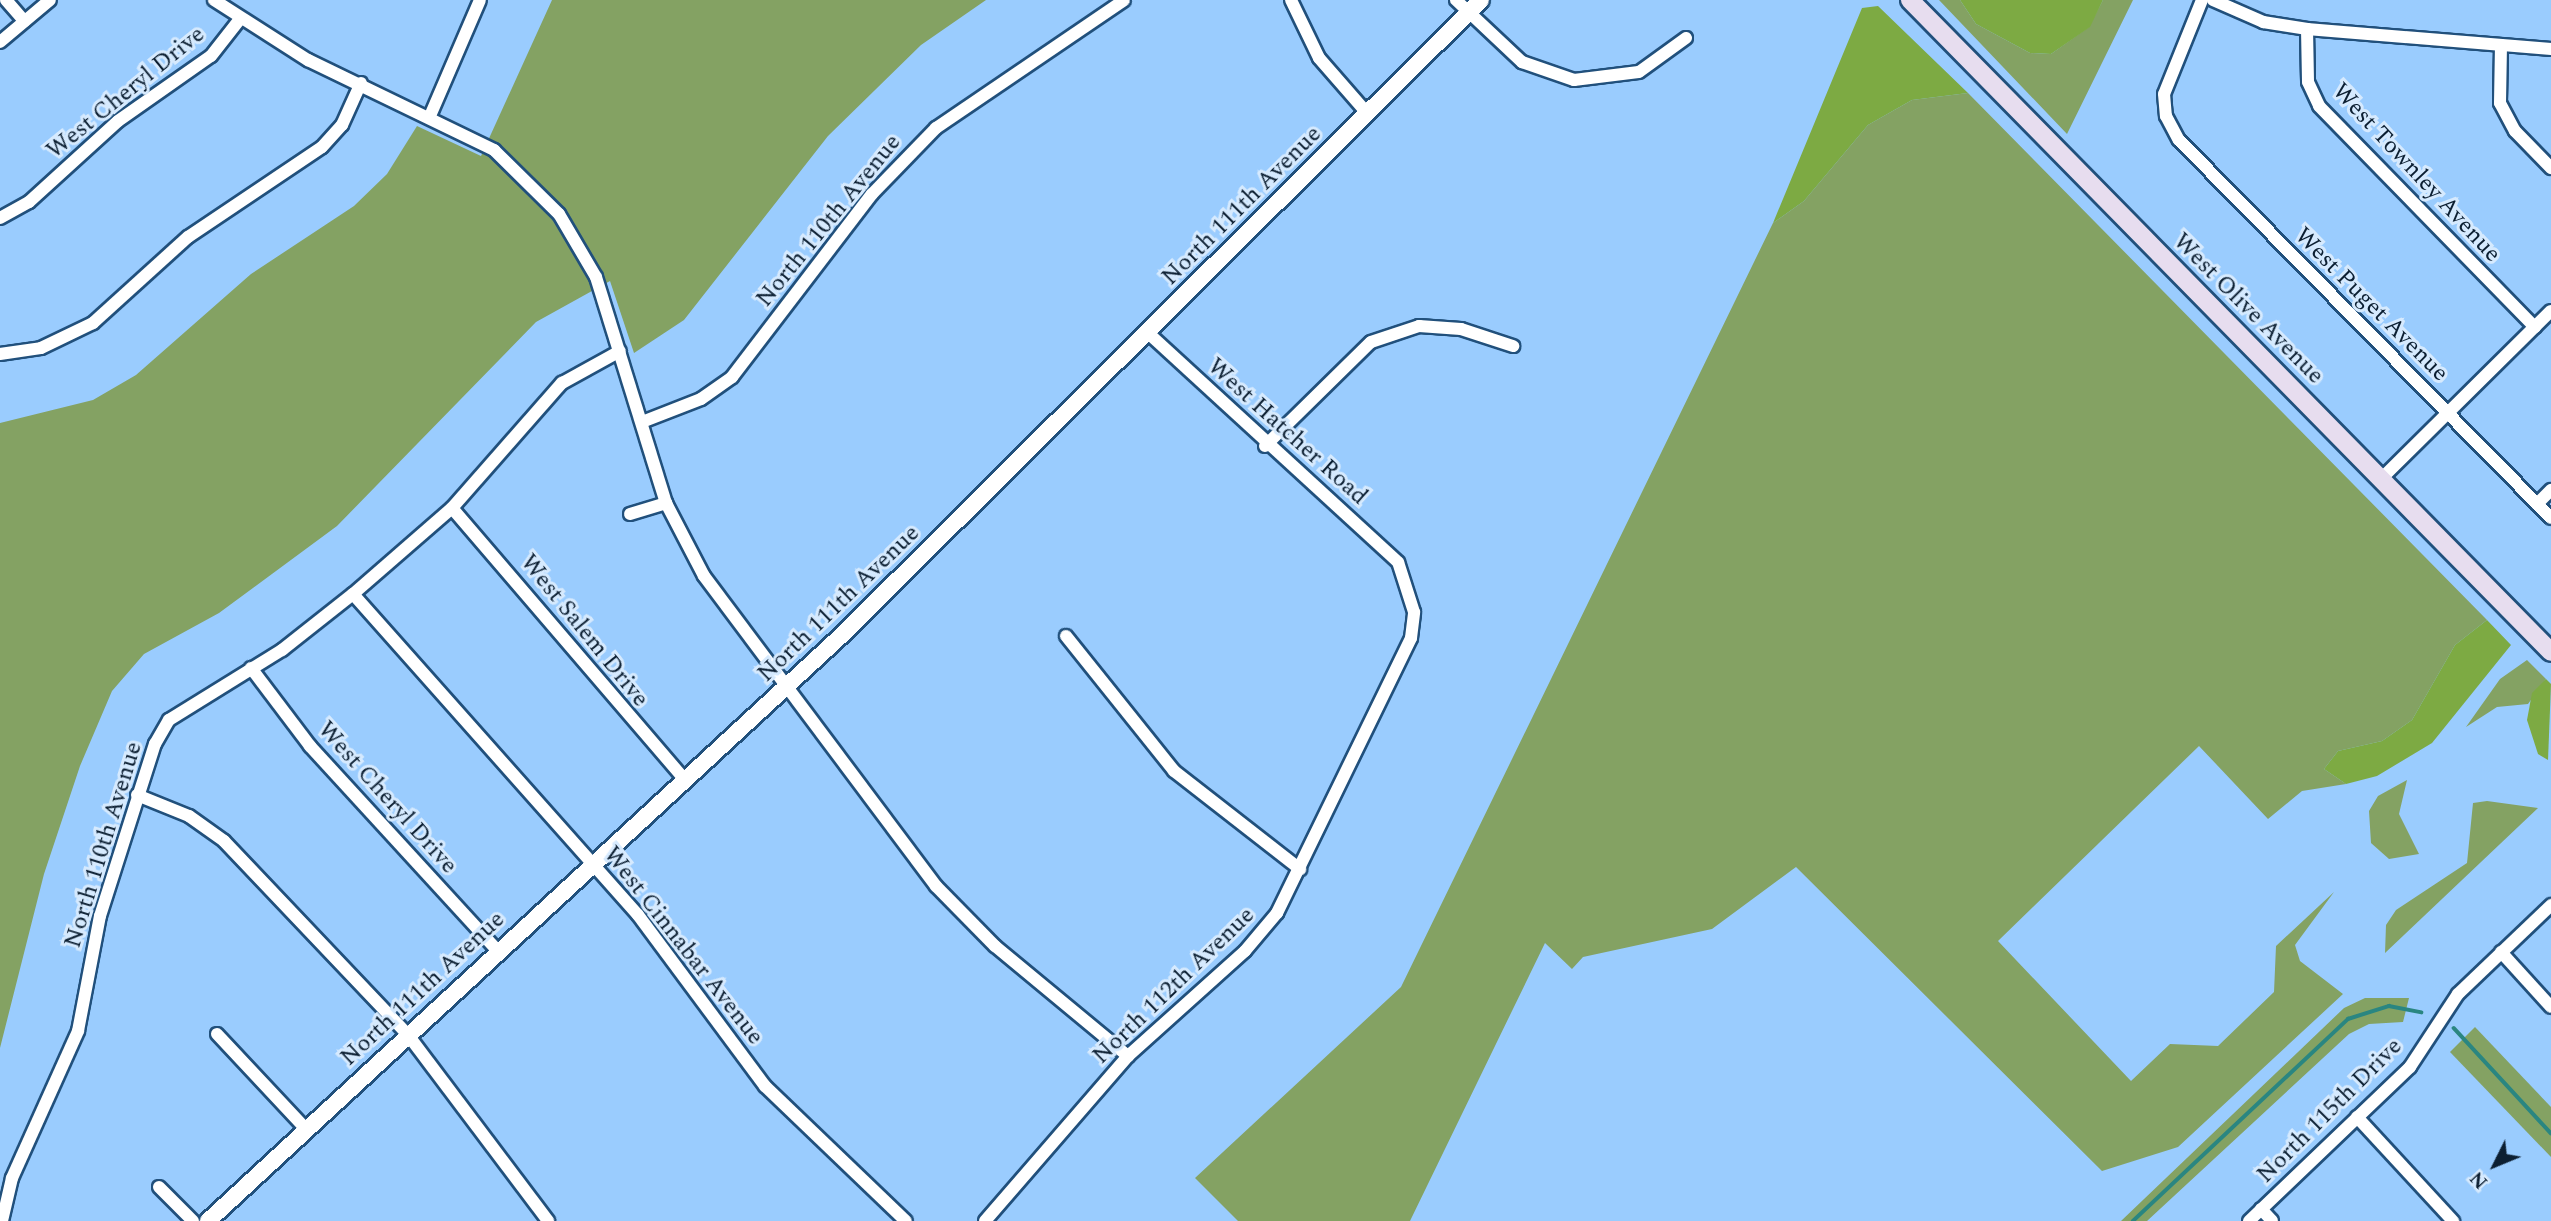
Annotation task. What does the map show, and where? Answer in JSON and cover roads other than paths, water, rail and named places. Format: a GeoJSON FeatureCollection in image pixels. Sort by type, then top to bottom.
{"type":"FeatureCollection","features":[{"type":"Feature","properties":{"kind":"main road","name":"West Olive Avenue"},"geometry":{"type":"LineString","coordinates":[[1910,0],[2551,652]]}},
{"type":"Feature","properties":{"kind":"street"},"geometry":{"type":"LineString","coordinates":[[6,0],[24,21]]}},
{"type":"Feature","properties":{"kind":"street"},"geometry":{"type":"LineString","coordinates":[[0,42],[50,0]]}},
{"type":"Feature","properties":{"kind":"street"},"geometry":{"type":"LineString","coordinates":[[214,0],[240,19],[494,150],[559,214],[596,276],[666,503],[700,570],[961,913],[1128,1056]]}},
{"type":"Feature","properties":{"kind":"street"},"geometry":{"type":"LineString","coordinates":[[430,116],[480,0]]}},
{"type":"Feature","properties":{"kind":"street","name":"North 110th Avenue"},"geometry":{"type":"LineString","coordinates":[[642,422],[701,399],[732,377],[872,194],[936,128],[1124,0]]}},
{"type":"Feature","properties":{"kind":"street"},"geometry":{"type":"LineString","coordinates":[[1291,0],[1319,58],[1367,113]]}},
{"type":"Feature","properties":{"kind":"street"},"geometry":{"type":"LineString","coordinates":[[1456,0],[1522,62],[1574,80],[1639,72],[1686,38]]}},
{"type":"Feature","properties":{"kind":"street","name":"North 111th Avenue"},"geometry":{"type":"LineString","coordinates":[[208,1221],[684,779],[787,687],[1482,0]]}},
{"type":"Feature","properties":{"kind":"street","name":"West Puget Avenue"},"geometry":{"type":"LineString","coordinates":[[2202,0],[2169,71],[2166,116],[2179,140],[2551,518]]}},
{"type":"Feature","properties":{"kind":"street"},"geometry":{"type":"LineString","coordinates":[[2213,0],[2263,22],[2307,29],[2551,49]]}},
{"type":"Feature","properties":{"kind":"street","name":"West Cheryl Drive"},"geometry":{"type":"LineString","coordinates":[[0,218],[29,202],[118,121],[211,55],[240,19]]}},
{"type":"Feature","properties":{"kind":"street","name":"West Townley Avenue"},"geometry":{"type":"LineString","coordinates":[[2307,29],[2308,82],[2319,106],[2535,327]]}},
{"type":"Feature","properties":{"kind":"street"},"geometry":{"type":"LineString","coordinates":[[2501,45],[2500,103],[2515,131],[2551,168]]}},
{"type":"Feature","properties":{"kind":"street"},"geometry":{"type":"LineString","coordinates":[[0,354],[41,348],[93,323],[188,237],[322,147],[342,125],[361,83]]}},
{"type":"Feature","properties":{"kind":"street"},"geometry":{"type":"LineString","coordinates":[[2381,479],[2551,311]]}},
{"type":"Feature","properties":{"kind":"street"},"geometry":{"type":"LineString","coordinates":[[1265,446],[1371,342],[1419,326],[1461,329],[1513,346]]}},
{"type":"Feature","properties":{"kind":"street","name":"West Hatcher Road"},"geometry":{"type":"LineString","coordinates":[[1148,333],[1265,446],[1398,562]]}},
{"type":"Feature","properties":{"kind":"street","name":"North 110th Avenue"},"geometry":{"type":"LineString","coordinates":[[2,1221],[12,1178],[78,1031],[100,916],[137,795],[169,720],[251,668],[354,594],[452,508],[562,383],[620,351]]}},
{"type":"Feature","properties":{"kind":"street"},"geometry":{"type":"LineString","coordinates":[[2537,504],[2551,490]]}},
{"type":"Feature","properties":{"kind":"street"},"geometry":{"type":"LineString","coordinates":[[630,514],[666,503]]}},
{"type":"Feature","properties":{"kind":"street","name":"West Salem Drive"},"geometry":{"type":"LineString","coordinates":[[452,508],[684,779]]}},
{"type":"Feature","properties":{"kind":"street","name":"North 112th Avenue"},"geometry":{"type":"LineString","coordinates":[[985,1221],[1128,1056],[1264,931],[1300,869],[1411,638],[1414,612],[1398,562]]}},
{"type":"Feature","properties":{"kind":"street","name":"West Cinnabar Avenue"},"geometry":{"type":"LineString","coordinates":[[354,594],[593,864],[765,1086],[906,1221]]}},
{"type":"Feature","properties":{"kind":"street"},"geometry":{"type":"LineString","coordinates":[[1066,636],[1174,771],[1300,869]]}},
{"type":"Feature","properties":{"kind":"street","name":"West Cheryl Drive"},"geometry":{"type":"LineString","coordinates":[[251,668],[310,746],[498,951]]}},
{"type":"Feature","properties":{"kind":"street"},"geometry":{"type":"LineString","coordinates":[[137,795],[189,816],[224,841],[408,1035],[548,1221]]}},
{"type":"Feature","properties":{"kind":"street","name":"North 115th Drive"},"geometry":{"type":"LineString","coordinates":[[2249,1221],[2410,1067],[2458,994],[2551,905]]}},
{"type":"Feature","properties":{"kind":"street"},"geometry":{"type":"LineString","coordinates":[[2501,952],[2551,1007]]}},
{"type":"Feature","properties":{"kind":"street"},"geometry":{"type":"LineString","coordinates":[[217,1034],[306,1129]]}},
{"type":"Feature","properties":{"kind":"street"},"geometry":{"type":"LineString","coordinates":[[2357,1117],[2454,1221]]}},
{"type":"Feature","properties":{"kind":"street"},"geometry":{"type":"LineString","coordinates":[[159,1187],[193,1221]]}},
{"type":"Feature","properties":{"kind":"street"},"geometry":{"type":"LineString","coordinates":[[2261,1209],[2272,1221]]}},
{"type":"Feature","properties":{"kind":"waterway"},"geometry":{"type":"LineString","coordinates":[[2133,1221],[2348,1019],[2389,1006],[2421,1012]]}},
{"type":"Feature","properties":{"kind":"waterway"},"geometry":{"type":"LineString","coordinates":[[2454,1028],[2551,1133]]}}]}
